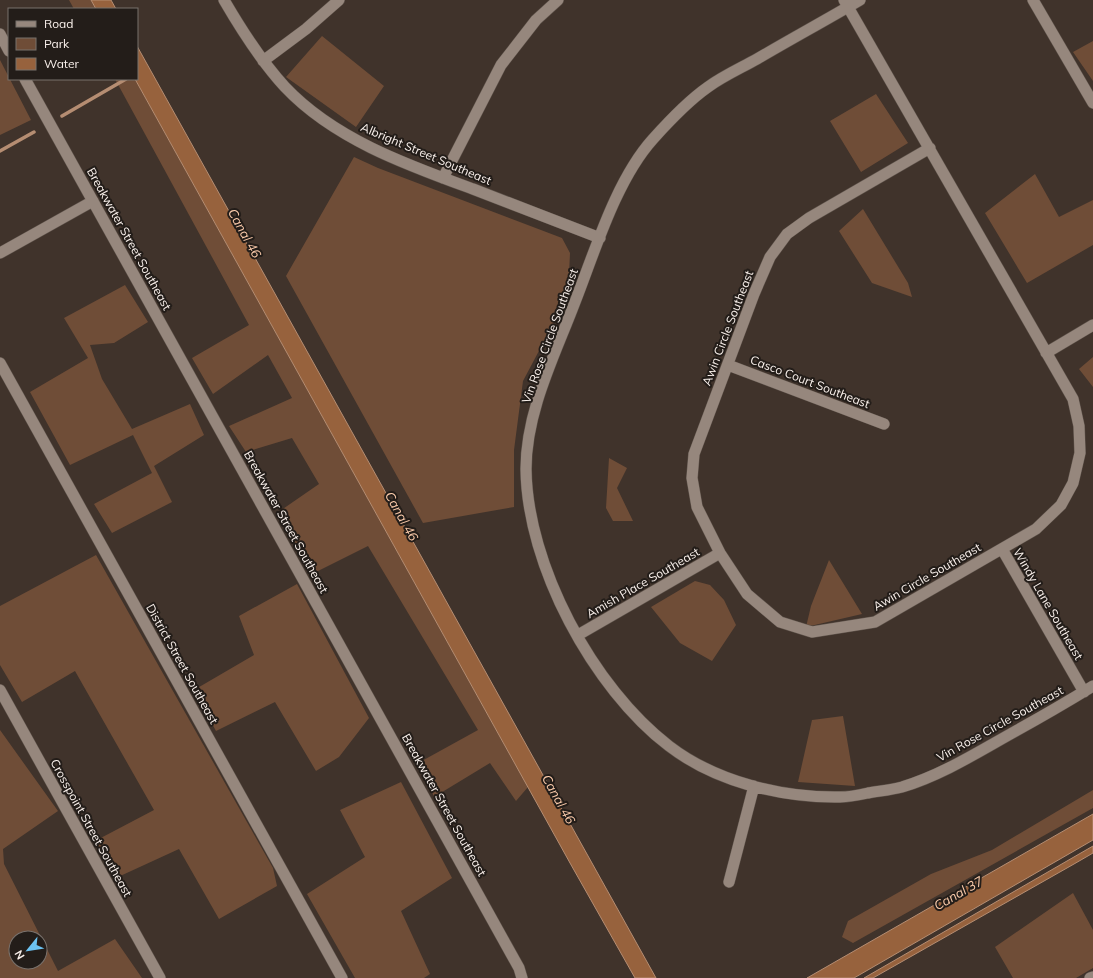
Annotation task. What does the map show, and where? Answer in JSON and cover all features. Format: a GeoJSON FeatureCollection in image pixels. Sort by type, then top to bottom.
{"type":"FeatureCollection","features":[{"type":"Feature","properties":{"kind":"street","name":"Albright Street Southeast"},"geometry":{"type":"LineString","coordinates":[[224,0],[239,26],[263,60],[286,88],[321,118],[365,145],[444,178],[600,238]]}},
{"type":"Feature","properties":{"kind":"street"},"geometry":{"type":"LineString","coordinates":[[263,60],[306,28],[339,0]]}},
{"type":"Feature","properties":{"kind":"street"},"geometry":{"type":"LineString","coordinates":[[444,178],[501,65],[536,20],[558,0]]}},
{"type":"Feature","properties":{"kind":"street","name":"Vin Rose Circle Southeast"},"geometry":{"type":"LineString","coordinates":[[860,0],[846,4],[710,85],[680,110],[649,143],[625,180],[600,238],[542,388],[531,430],[526,465],[528,507],[540,554],[554,592],[578,635],[597,667],[632,712],[670,747],[709,770],[754,786],[798,795],[842,797],[901,788],[952,767],[1089,689]]}},
{"type":"Feature","properties":{"kind":"street"},"geometry":{"type":"LineString","coordinates":[[1034,0],[1093,103]]}},
{"type":"Feature","properties":{"kind":"street","name":"Awin Circle Southeast"},"geometry":{"type":"LineString","coordinates":[[846,4],[930,148],[1073,399],[1079,426],[1080,453],[1073,484],[1061,505],[1036,529],[875,622],[812,632],[780,622],[747,594],[720,553],[697,507],[692,478],[694,454],[754,294],[770,257],[787,234],[809,218],[930,148]]}},
{"type":"Feature","properties":{"kind":"street"},"geometry":{"type":"LineString","coordinates":[[1,38],[8,48]]}},
{"type":"Feature","properties":{"kind":"street","name":"Breakwater Street Southeast"},"geometry":{"type":"LineString","coordinates":[[26,80],[519,968],[522,978]]}},
{"type":"Feature","properties":{"kind":"street"},"geometry":{"type":"LineString","coordinates":[[0,253],[92,201]]}},
{"type":"Feature","properties":{"kind":"street"},"geometry":{"type":"LineString","coordinates":[[1046,353],[1093,325]]}},
{"type":"Feature","properties":{"kind":"street","name":"District Street Southeast"},"geometry":{"type":"LineString","coordinates":[[0,364],[342,978]]}},
{"type":"Feature","properties":{"kind":"street","name":"Casco Court Southeast"},"geometry":{"type":"LineString","coordinates":[[728,365],[884,424]]}},
{"type":"Feature","properties":{"kind":"street","name":"Windy Lane Southeast"},"geometry":{"type":"LineString","coordinates":[[1002,550],[1089,689]]}},
{"type":"Feature","properties":{"kind":"street","name":"Amish Place Southeast"},"geometry":{"type":"LineString","coordinates":[[578,635],[720,553]]}},
{"type":"Feature","properties":{"kind":"street","name":"Crosspoint Street Southeast"},"geometry":{"type":"LineString","coordinates":[[0,690],[160,978]]}},
{"type":"Feature","properties":{"kind":"street"},"geometry":{"type":"LineString","coordinates":[[729,882],[754,786]]}},
{"type":"Feature","properties":{"kind":"green space"},"geometry":{"type":"Polygon","coordinates":[[[69,0],[91,0],[95,8],[73,8],[69,0]]]}},
{"type":"Feature","properties":{"kind":"green space"},"geometry":{"type":"Polygon","coordinates":[[[322,36],[384,86],[356,127],[286,77],[322,36]]]}},
{"type":"Feature","properties":{"kind":"green space"},"geometry":{"type":"Polygon","coordinates":[[[1093,41],[1093,81],[1073,52],[1093,41]]]}},
{"type":"Feature","properties":{"kind":"green space"},"geometry":{"type":"Polygon","coordinates":[[[0,60],[8,75],[8,80],[10,80],[31,120],[0,135],[0,60]]]}},
{"type":"Feature","properties":{"kind":"green space"},"geometry":{"type":"Polygon","coordinates":[[[116,80],[136,80],[528,787],[516,801],[490,763],[434,797],[420,762],[478,730],[368,546],[312,574],[277,513],[319,484],[292,438],[246,452],[229,426],[292,398],[268,355],[213,394],[192,358],[249,325],[116,80]]]}},
{"type":"Feature","properties":{"kind":"green space"},"geometry":{"type":"Polygon","coordinates":[[[876,94],[908,143],[861,172],[830,121],[876,94]]]}},
{"type":"Feature","properties":{"kind":"green space"},"geometry":{"type":"Polygon","coordinates":[[[354,157],[378,168],[562,238],[570,253],[568,296],[523,381],[514,450],[514,507],[423,523],[286,276],[354,157]]]}},
{"type":"Feature","properties":{"kind":"green space"},"geometry":{"type":"Polygon","coordinates":[[[1035,174],[1059,217],[1093,200],[1093,245],[1027,283],[985,213],[1035,174]]]}},
{"type":"Feature","properties":{"kind":"green space"},"geometry":{"type":"Polygon","coordinates":[[[863,209],[908,283],[912,297],[872,283],[839,231],[863,209]]]}},
{"type":"Feature","properties":{"kind":"green space"},"geometry":{"type":"Polygon","coordinates":[[[125,285],[148,322],[114,343],[90,345],[102,379],[132,429],[190,404],[204,435],[154,466],[172,502],[112,533],[94,504],[152,473],[133,435],[70,465],[30,392],[88,358],[64,318],[125,285]]]}},
{"type":"Feature","properties":{"kind":"green space"},"geometry":{"type":"Polygon","coordinates":[[[1093,357],[1093,387],[1079,369],[1093,357]]]}},
{"type":"Feature","properties":{"kind":"green space"},"geometry":{"type":"Polygon","coordinates":[[[609,458],[627,468],[617,488],[633,521],[613,521],[606,508],[609,458]]]}},
{"type":"Feature","properties":{"kind":"green space"},"geometry":{"type":"Polygon","coordinates":[[[96,555],[273,868],[277,886],[219,919],[179,849],[118,877],[95,841],[154,810],[75,671],[22,702],[0,665],[0,606],[96,555]]]}},
{"type":"Feature","properties":{"kind":"green space"},"geometry":{"type":"Polygon","coordinates":[[[829,560],[862,614],[806,627],[811,606],[829,560]]]}},
{"type":"Feature","properties":{"kind":"green space"},"geometry":{"type":"Polygon","coordinates":[[[695,581],[710,585],[724,600],[736,625],[712,661],[680,643],[651,607],[695,581]]]}},
{"type":"Feature","properties":{"kind":"green space"},"geometry":{"type":"Polygon","coordinates":[[[297,584],[369,718],[339,757],[316,771],[275,702],[216,731],[194,690],[254,655],[239,616],[297,584]]]}},
{"type":"Feature","properties":{"kind":"green space"},"geometry":{"type":"Polygon","coordinates":[[[843,716],[855,786],[798,782],[812,720],[843,716]]]}},
{"type":"Feature","properties":{"kind":"green space"},"geometry":{"type":"Polygon","coordinates":[[[0,730],[58,811],[3,849],[4,864],[37,930],[8,930],[8,970],[48,970],[48,951],[58,971],[115,939],[142,978],[0,978],[0,730]]]}},
{"type":"Feature","properties":{"kind":"green space"},"geometry":{"type":"Polygon","coordinates":[[[401,782],[452,878],[401,911],[430,974],[424,978],[355,978],[307,894],[365,857],[340,810],[401,782]]]}},
{"type":"Feature","properties":{"kind":"green space"},"geometry":{"type":"Polygon","coordinates":[[[1093,790],[1093,808],[853,943],[842,937],[848,921],[931,874],[992,850],[1093,790]]]}},
{"type":"Feature","properties":{"kind":"green space"},"geometry":{"type":"Polygon","coordinates":[[[1073,893],[1093,930],[1093,968],[1076,978],[1013,978],[995,947],[1073,893]]]}},
{"type":"Feature","properties":{"kind":"water"},"geometry":{"type":"Polygon","coordinates":[[[91,0],[111,0],[115,8],[95,8],[91,0]]]}},
{"type":"Feature","properties":{"kind":"water"},"geometry":{"type":"Polygon","coordinates":[[[138,48],[656,978],[635,978],[136,80],[138,80],[138,48]]]}},
{"type":"Feature","properties":{"kind":"water","name":"Canal 37"},"geometry":{"type":"Polygon","coordinates":[[[1093,814],[1093,840],[854,978],[807,978],[1093,814]]]}},
{"type":"Feature","properties":{"kind":"water"},"geometry":{"type":"Polygon","coordinates":[[[1093,846],[1093,853],[1074,864],[873,978],[864,978],[1093,846]]]}},
{"type":"Feature","properties":{"kind":"waterway"},"geometry":{"type":"LineString","coordinates":[[62,116],[124,80]]}},
{"type":"Feature","properties":{"kind":"waterway"},"geometry":{"type":"LineString","coordinates":[[0,151],[34,132]]}},
{"type":"Feature","properties":{"kind":"water label","name":"Canal 46"},"geometry":{"type":"Point","coordinates":[245,233]}},
{"type":"Feature","properties":{"kind":"water label","name":"Canal 46"},"geometry":{"type":"Point","coordinates":[402,516]}},
{"type":"Feature","properties":{"kind":"water label","name":"Canal 46"},"geometry":{"type":"Point","coordinates":[559,799]}}]}
